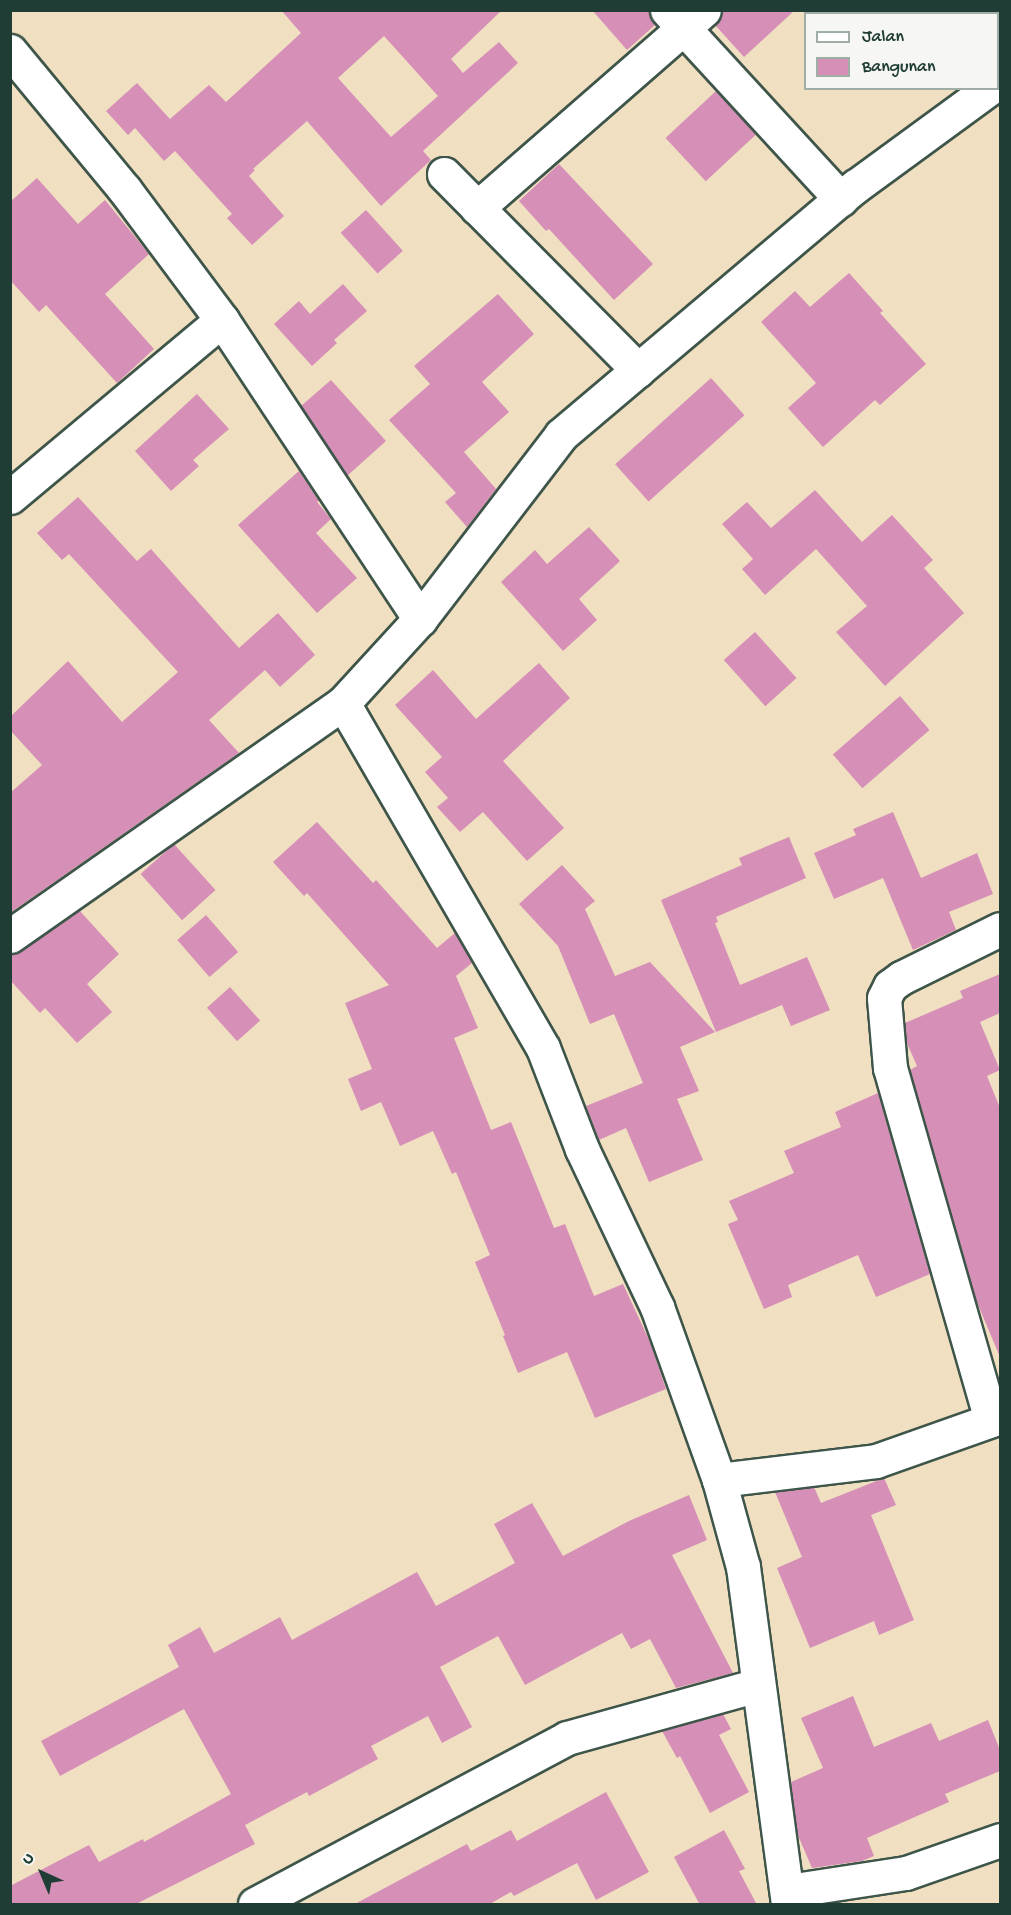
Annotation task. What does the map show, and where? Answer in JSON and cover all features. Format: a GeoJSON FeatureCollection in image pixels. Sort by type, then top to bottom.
{"type":"FeatureCollection","features":[{"type":"Feature","properties":{"kind":"street"},"geometry":{"type":"LineString","coordinates":[[477,208],[685,16],[841,199]]}},
{"type":"Feature","properties":{"kind":"street"},"geometry":{"type":"LineString","coordinates":[[10,51],[125,190],[222,320],[420,619]]}},
{"type":"Feature","properties":{"kind":"street"},"geometry":{"type":"LineString","coordinates":[[10,936],[343,704],[420,619],[561,435],[841,199],[987,90]]}},
{"type":"Feature","properties":{"kind":"street"},"geometry":{"type":"LineString","coordinates":[[444,174],[638,370]]}},
{"type":"Feature","properties":{"kind":"street"},"geometry":{"type":"LineString","coordinates":[[10,496],[222,320]]}},
{"type":"Feature","properties":{"kind":"street"},"geometry":{"type":"LineString","coordinates":[[343,704],[543,1048],[582,1149],[657,1307],[719,1480],[743,1567],[788,1898],[906,1873],[1000,1840]]}},
{"type":"Feature","properties":{"kind":"street"},"geometry":{"type":"LineString","coordinates":[[719,1480],[876,1461],[996,1419],[891,1068],[884,998],[890,986],[901,978],[1000,929]]}},
{"type":"Feature","properties":{"kind":"street"},"geometry":{"type":"LineString","coordinates":[[255,1905],[567,1738],[758,1685]]}},
{"type":"Feature","properties":{"kind":"building"},"geometry":{"type":"Polygon","coordinates":[[[281,10],[502,10],[451,59],[463,73],[499,42],[518,63],[423,151],[431,160],[381,206],[307,121],[253,169],[255,170],[249,176],[284,216],[252,245],[227,218],[232,214],[175,151],[164,161],[135,128],[128,135],[106,111],[137,83],[170,119],[209,85],[226,102],[301,33],[281,10]],[[384,36],[338,78],[391,137],[438,96],[384,36]]]}},
{"type":"Feature","properties":{"kind":"building"},"geometry":{"type":"Polygon","coordinates":[[[592,10],[649,10],[655,25],[627,50],[592,10]]]}},
{"type":"Feature","properties":{"kind":"building"},"geometry":{"type":"Polygon","coordinates":[[[722,10],[795,10],[744,57],[715,25],[722,10]]]}},
{"type":"Feature","properties":{"kind":"building"},"geometry":{"type":"Polygon","coordinates":[[[716,91],[756,134],[706,181],[666,138],[716,91]]]}},
{"type":"Feature","properties":{"kind":"building"},"geometry":{"type":"Polygon","coordinates":[[[559,164],[653,264],[614,300],[549,229],[546,231],[519,201],[559,164]]]}},
{"type":"Feature","properties":{"kind":"building"},"geometry":{"type":"Polygon","coordinates":[[[37,178],[78,224],[105,200],[149,254],[105,294],[154,349],[117,383],[46,305],[39,312],[10,280],[10,202],[37,178]]]}},
{"type":"Feature","properties":{"kind":"building"},"geometry":{"type":"Polygon","coordinates":[[[366,210],[403,251],[378,274],[341,233],[366,210]]]}},
{"type":"Feature","properties":{"kind":"building"},"geometry":{"type":"Polygon","coordinates":[[[849,273],[883,311],[880,313],[926,364],[880,405],[875,400],[823,447],[788,408],[816,383],[761,322],[795,291],[810,307],[849,273]]]}},
{"type":"Feature","properties":{"kind":"building"},"geometry":{"type":"Polygon","coordinates":[[[343,284],[367,311],[334,340],[337,343],[312,366],[274,324],[299,301],[310,314],[343,284]]]}},
{"type":"Feature","properties":{"kind":"building"},"geometry":{"type":"Polygon","coordinates":[[[498,294],[534,334],[482,382],[509,412],[464,452],[496,489],[467,527],[445,502],[456,493],[389,420],[430,384],[414,366],[498,294]]]}},
{"type":"Feature","properties":{"kind":"building"},"geometry":{"type":"Polygon","coordinates":[[[711,378],[744,415],[649,501],[615,464],[711,378]]]}},
{"type":"Feature","properties":{"kind":"building"},"geometry":{"type":"Polygon","coordinates":[[[331,380],[386,441],[347,476],[301,406],[331,380]]]}},
{"type":"Feature","properties":{"kind":"building"},"geometry":{"type":"Polygon","coordinates":[[[197,394],[229,429],[193,460],[199,466],[171,491],[135,451],[197,394]]]}},
{"type":"Feature","properties":{"kind":"building"},"geometry":{"type":"Polygon","coordinates":[[[299,471],[319,501],[317,502],[331,519],[316,533],[357,578],[317,613],[238,525],[299,471]]]}},
{"type":"Feature","properties":{"kind":"building"},"geometry":{"type":"Polygon","coordinates":[[[815,490],[862,542],[892,515],[933,560],[924,568],[964,613],[885,686],[836,632],[867,606],[816,549],[765,595],[742,569],[753,559],[722,524],[747,502],[771,528],[815,490]]]}},
{"type":"Feature","properties":{"kind":"building"},"geometry":{"type":"Polygon","coordinates":[[[78,497],[137,561],[151,549],[239,648],[278,613],[315,655],[280,687],[265,670],[209,720],[239,753],[10,913],[10,793],[42,765],[10,730],[10,717],[68,661],[122,722],[178,672],[69,554],[62,560],[37,533],[78,497]]]}},
{"type":"Feature","properties":{"kind":"building"},"geometry":{"type":"Polygon","coordinates":[[[589,527],[620,561],[579,599],[597,620],[563,651],[501,582],[535,550],[547,564],[589,527]]]}},
{"type":"Feature","properties":{"kind":"building"},"geometry":{"type":"Polygon","coordinates":[[[755,632],[796,678],[765,706],[724,660],[755,632]]]}},
{"type":"Feature","properties":{"kind":"building"},"geometry":{"type":"Polygon","coordinates":[[[539,663],[570,698],[503,761],[564,828],[527,861],[483,812],[460,832],[437,807],[448,798],[425,772],[442,757],[395,705],[433,670],[476,719],[539,663]]]}},
{"type":"Feature","properties":{"kind":"building"},"geometry":{"type":"Polygon","coordinates":[[[900,696],[930,730],[862,788],[833,754],[900,696]]]}},
{"type":"Feature","properties":{"kind":"building"},"geometry":{"type":"Polygon","coordinates":[[[893,812],[921,878],[977,853],[993,894],[949,912],[956,930],[913,950],[883,878],[834,899],[814,853],[856,835],[853,829],[893,812]]]}},
{"type":"Feature","properties":{"kind":"building"},"geometry":{"type":"Polygon","coordinates":[[[317,822],[373,883],[376,880],[437,948],[455,933],[472,963],[456,976],[478,1028],[454,1038],[491,1130],[511,1122],[554,1228],[565,1224],[594,1296],[623,1284],[650,1342],[666,1389],[595,1418],[567,1352],[518,1373],[475,1262],[490,1255],[456,1172],[452,1174],[433,1131],[400,1146],[381,1102],[361,1111],[348,1079],[372,1069],[345,1003],[389,985],[307,893],[304,896],[273,862],[317,822]]]}},
{"type":"Feature","properties":{"kind":"building"},"geometry":{"type":"Polygon","coordinates":[[[789,837],[806,878],[716,917],[718,922],[715,923],[740,985],[807,957],[830,1010],[791,1026],[782,1005],[716,1032],[661,900],[742,865],[739,858],[789,837]]]}},
{"type":"Feature","properties":{"kind":"building"},"geometry":{"type":"Polygon","coordinates":[[[174,844],[215,890],[182,920],[141,874],[174,844]]]}},
{"type":"Feature","properties":{"kind":"building"},"geometry":{"type":"Polygon","coordinates":[[[562,865],[595,901],[585,909],[615,976],[650,962],[715,1032],[680,1047],[699,1091],[677,1099],[703,1160],[649,1182],[626,1128],[599,1140],[586,1106],[643,1083],[614,1014],[590,1024],[558,946],[519,904],[562,865]]]}},
{"type":"Feature","properties":{"kind":"building"},"geometry":{"type":"Polygon","coordinates":[[[79,910],[119,954],[87,984],[112,1012],[77,1043],[45,1008],[40,1013],[10,980],[10,955],[21,951],[79,910]]]}},
{"type":"Feature","properties":{"kind":"building"},"geometry":{"type":"Polygon","coordinates":[[[206,915],[238,952],[209,977],[177,940],[206,915]]]}},
{"type":"Feature","properties":{"kind":"building"},"geometry":{"type":"Polygon","coordinates":[[[1000,974],[1000,1013],[980,1022],[1000,1070],[987,1076],[1000,1108],[1000,1357],[976,1300],[910,1070],[917,1066],[906,1041],[905,1023],[963,998],[960,991],[1000,974]]]}},
{"type":"Feature","properties":{"kind":"building"},"geometry":{"type":"Polygon","coordinates":[[[230,987],[260,1020],[237,1041],[207,1008],[230,987]]]}},
{"type":"Feature","properties":{"kind":"building"},"geometry":{"type":"Polygon","coordinates":[[[878,1093],[930,1274],[876,1297],[858,1255],[788,1285],[792,1297],[764,1309],[728,1224],[738,1220],[729,1201],[794,1173],[784,1151],[841,1127],[835,1112],[878,1093]]]}},
{"type":"Feature","properties":{"kind":"building"},"geometry":{"type":"Polygon","coordinates":[[[884,1478],[896,1505],[871,1515],[914,1620],[879,1635],[874,1621],[810,1648],[777,1568],[802,1557],[775,1492],[814,1487],[821,1503],[884,1478]]]}},
{"type":"Feature","properties":{"kind":"building"},"geometry":{"type":"Polygon","coordinates":[[[689,1495],[707,1540],[672,1555],[733,1673],[676,1688],[650,1639],[631,1649],[622,1633],[525,1685],[498,1636],[440,1667],[472,1727],[442,1743],[428,1716],[371,1746],[378,1759],[309,1796],[307,1792],[245,1825],[255,1844],[134,1905],[10,1905],[10,1886],[89,1845],[99,1862],[143,1839],[144,1842],[231,1794],[184,1709],[60,1776],[41,1741],[179,1667],[168,1645],[200,1627],[214,1653],[280,1617],[292,1640],[417,1572],[436,1606],[515,1563],[494,1524],[532,1503],[563,1556],[629,1521],[689,1495]]]}},
{"type":"Feature","properties":{"kind":"building"},"geometry":{"type":"Polygon","coordinates":[[[853,1696],[874,1747],[931,1723],[939,1741],[988,1720],[1000,1750],[1000,1771],[945,1794],[949,1802],[867,1838],[874,1856],[862,1861],[812,1868],[797,1833],[791,1782],[823,1768],[801,1718],[853,1696]]]}},
{"type":"Feature","properties":{"kind":"building"},"geometry":{"type":"Polygon","coordinates":[[[723,1714],[731,1729],[719,1735],[749,1792],[710,1813],[680,1756],[677,1758],[662,1731],[723,1714]]]}},
{"type":"Feature","properties":{"kind":"building"},"geometry":{"type":"Polygon","coordinates":[[[606,1792],[649,1872],[596,1900],[577,1863],[514,1896],[511,1892],[488,1905],[353,1905],[467,1844],[471,1851],[511,1830],[517,1841],[606,1792]]]}},
{"type":"Feature","properties":{"kind":"building"},"geometry":{"type":"Polygon","coordinates":[[[724,1830],[745,1869],[739,1871],[757,1905],[700,1905],[674,1857],[724,1830]]]}}]}
